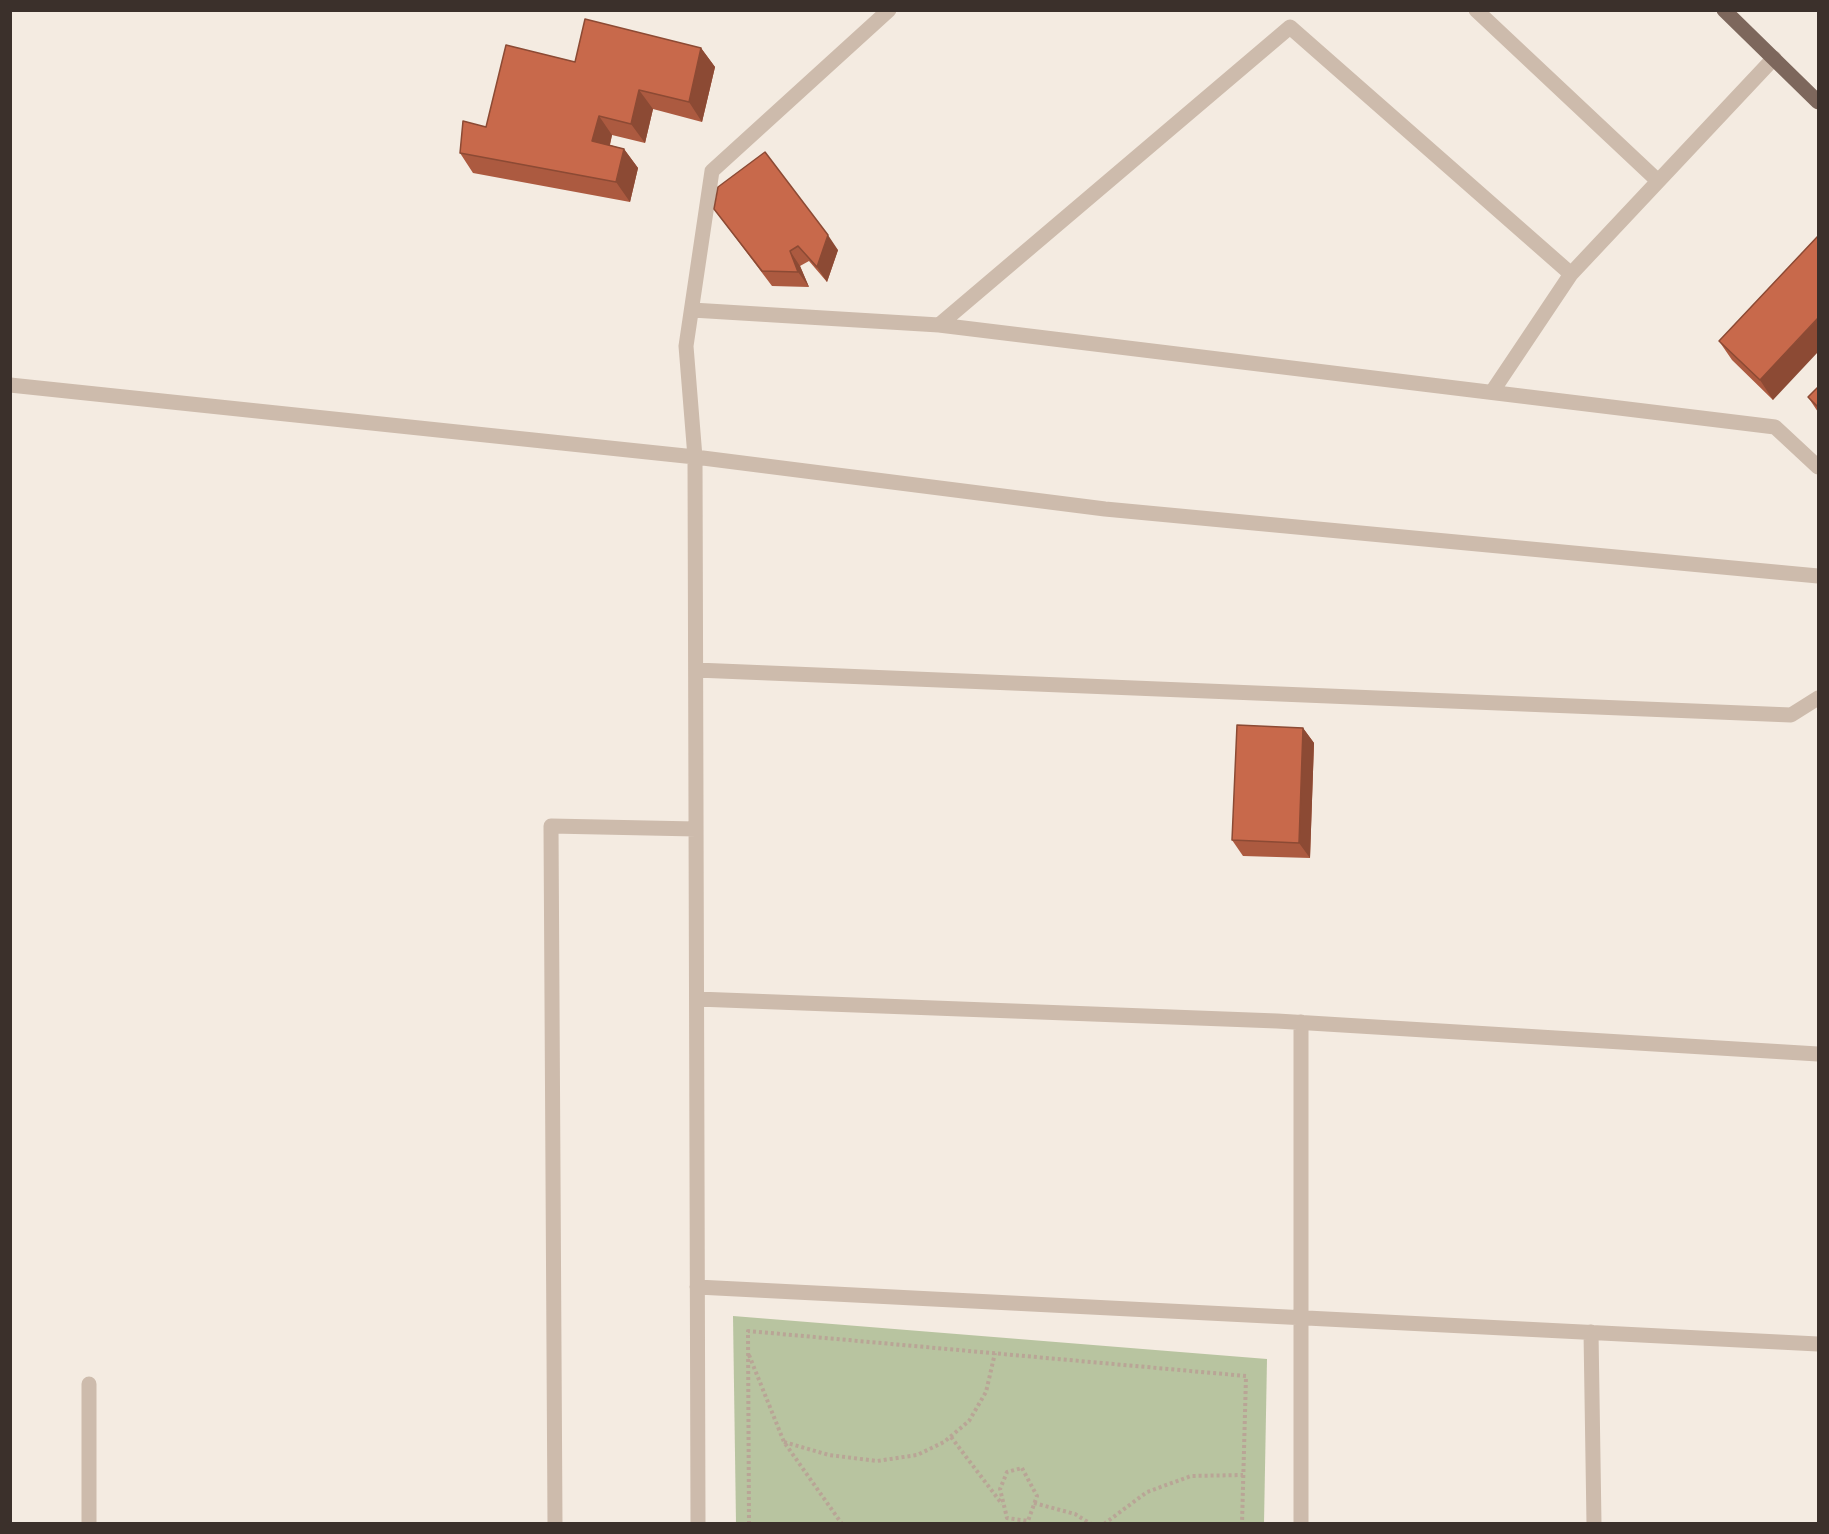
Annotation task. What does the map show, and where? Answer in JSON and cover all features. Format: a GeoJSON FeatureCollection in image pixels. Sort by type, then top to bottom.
{"type":"FeatureCollection","features":[{"type":"Feature","properties":{"kind":"main road"},"geometry":{"type":"LineString","coordinates":[[1724,10],[1818,102]]}},
{"type":"Feature","properties":{"kind":"street"},"geometry":{"type":"LineString","coordinates":[[698,1524],[695,457],[686,346],[712,171],[889,10]]}},
{"type":"Feature","properties":{"kind":"street"},"geometry":{"type":"LineString","coordinates":[[1476,10],[1658,181]]}},
{"type":"Feature","properties":{"kind":"street"},"geometry":{"type":"LineString","coordinates":[[939,325],[1290,27],[1571,274]]}},
{"type":"Feature","properties":{"kind":"street"},"geometry":{"type":"LineString","coordinates":[[1492,392],[1571,274],[1774,58]]}},
{"type":"Feature","properties":{"kind":"street"},"geometry":{"type":"LineString","coordinates":[[692,310],[939,325],[1776,427],[1818,467]]}},
{"type":"Feature","properties":{"kind":"street"},"geometry":{"type":"LineString","coordinates":[[10,385],[363,424],[695,457],[1105,509],[1818,576]]}},
{"type":"Feature","properties":{"kind":"street"},"geometry":{"type":"LineString","coordinates":[[696,670],[1791,716],[1818,698]]}},
{"type":"Feature","properties":{"kind":"street"},"geometry":{"type":"LineString","coordinates":[[555,1524],[551,826],[696,829]]}},
{"type":"Feature","properties":{"kind":"street"},"geometry":{"type":"LineString","coordinates":[[697,999],[1301,1022],[1818,1054]]}},
{"type":"Feature","properties":{"kind":"street"},"geometry":{"type":"LineString","coordinates":[[1301,1022],[1301,1524]]}},
{"type":"Feature","properties":{"kind":"street"},"geometry":{"type":"LineString","coordinates":[[697,1287],[1818,1344]]}},
{"type":"Feature","properties":{"kind":"street"},"geometry":{"type":"LineString","coordinates":[[1591,1332],[1594,1524]]}},
{"type":"Feature","properties":{"kind":"street"},"geometry":{"type":"LineString","coordinates":[[89,1384],[89,1524]]}},
{"type":"Feature","properties":{"kind":"path"},"geometry":{"type":"LineString","coordinates":[[749,1524],[748,1331],[1246,1376],[1242,1524]]}},
{"type":"Feature","properties":{"kind":"path"},"geometry":{"type":"LineString","coordinates":[[748,1351],[784,1442],[842,1524]]}},
{"type":"Feature","properties":{"kind":"path"},"geometry":{"type":"LineString","coordinates":[[784,1442],[829,1455],[877,1461],[917,1455],[951,1437],[969,1421],[986,1392],[995,1353]]}},
{"type":"Feature","properties":{"kind":"path"},"geometry":{"type":"LineString","coordinates":[[951,1437],[1005,1507]]}},
{"type":"Feature","properties":{"kind":"path"},"geometry":{"type":"LineString","coordinates":[[1022,1468],[1037,1496],[1028,1521],[1007,1518],[1005,1507],[1000,1489],[1007,1472],[1022,1468]]}},
{"type":"Feature","properties":{"kind":"path"},"geometry":{"type":"LineString","coordinates":[[1104,1524],[1147,1492],[1191,1476],[1243,1474]]}},
{"type":"Feature","properties":{"kind":"path"},"geometry":{"type":"LineString","coordinates":[[1034,1503],[1075,1514],[1091,1524]]}},
{"type":"Feature","properties":{"kind":"green space"},"geometry":{"type":"Polygon","coordinates":[[[733,1316],[1267,1359],[1264,1523],[736,1523],[733,1316]]]}},
{"type":"Feature","properties":{"kind":"building"},"geometry":{"type":"Polygon","coordinates":[[[585,19],[701,48],[689,102],[639,90],[631,124],[599,116],[592,141],[624,149],[616,182],[460,153],[463,121],[486,127],[506,45],[575,62],[585,19]]]}},
{"type":"Feature","properties":{"kind":"building"},"geometry":{"type":"Polygon","coordinates":[[[765,152],[828,235],[817,267],[798,246],[790,251],[798,272],[762,271],[714,209],[718,187],[765,152]]]}},
{"type":"Feature","properties":{"kind":"building"},"geometry":{"type":"Polygon","coordinates":[[[1818,236],[1818,318],[1760,380],[1719,341],[1818,236]]]}},
{"type":"Feature","properties":{"kind":"building"},"geometry":{"type":"Polygon","coordinates":[[[1818,387],[1818,407],[1808,397],[1818,387]]]}},
{"type":"Feature","properties":{"kind":"building"},"geometry":{"type":"Polygon","coordinates":[[[1237,725],[1303,728],[1299,843],[1232,840],[1237,725]]]}}]}
